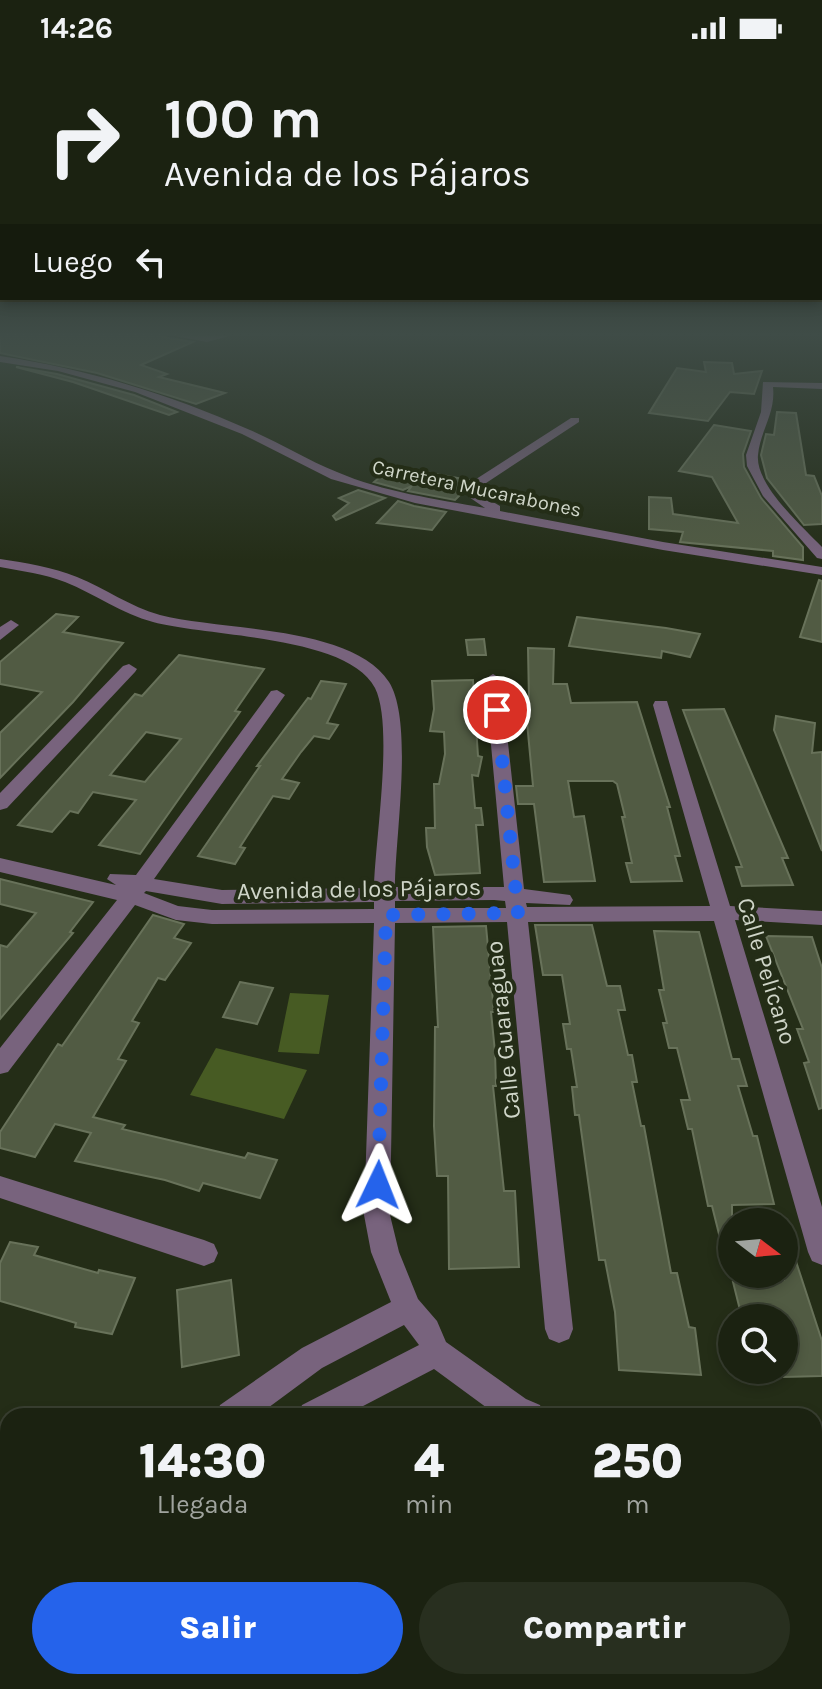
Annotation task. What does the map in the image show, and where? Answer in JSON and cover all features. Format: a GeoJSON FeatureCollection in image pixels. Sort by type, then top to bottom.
{"type":"FeatureCollection","features":[{"type":"Feature","properties":{"kind":"street","name":"Carretera Mucarabones"},"geometry":{"type":"LineString","coordinates":[[190,410],[246,432],[335,476],[420,500],[822,571]]}},
{"type":"Feature","properties":{"kind":"street"},"geometry":{"type":"LineString","coordinates":[[767,410],[751,459],[758,478],[822,555]]}},
{"type":"Feature","properties":{"kind":"street"},"geometry":{"type":"LineString","coordinates":[[511,518],[475,497],[474,486],[575,420]]}},
{"type":"Feature","properties":{"kind":"street"},"geometry":{"type":"LineString","coordinates":[[0,563],[60,575],[103,595],[122,608],[159,620],[279,637],[327,648],[361,665],[382,684],[390,711],[392,751],[377,1215],[385,1252],[408,1308],[427,1331],[436,1352],[512,1408]]}},
{"type":"Feature","properties":{"kind":"street"},"geometry":{"type":"LineString","coordinates":[[0,804],[129,669]]}},
{"type":"Feature","properties":{"kind":"street","name":"Calle Guaraguao"},"geometry":{"type":"LineString","coordinates":[[493,679],[559,1329]]}},
{"type":"Feature","properties":{"kind":"street"},"geometry":{"type":"LineString","coordinates":[[0,1065],[136,890],[277,695]]}},
{"type":"Feature","properties":{"kind":"street","name":"Calle Pelícano"},"geometry":{"type":"LineString","coordinates":[[661,705],[822,1252]]}},
{"type":"Feature","properties":{"kind":"street","name":"Avenida de los Pájaros"},"geometry":{"type":"LineString","coordinates":[[0,851],[136,890],[176,913],[212,917],[386,905],[721,906],[791,901],[822,905]]}},
{"type":"Feature","properties":{"kind":"street","name":"Avenida de los Pájaros"},"geometry":{"type":"LineString","coordinates":[[0,865],[136,890]]}},
{"type":"Feature","properties":{"kind":"street","name":"Avenida de los Pájaros"},"geometry":{"type":"LineString","coordinates":[[721,906],[822,918]]}},
{"type":"Feature","properties":{"kind":"street"},"geometry":{"type":"LineString","coordinates":[[0,1187],[204,1253]]}},
{"type":"Feature","properties":{"kind":"street"},"geometry":{"type":"LineString","coordinates":[[242,1408],[312,1358],[408,1308]]}},
{"type":"Feature","properties":{"kind":"street"},"geometry":{"type":"LineString","coordinates":[[328,1408],[436,1352]]}},
{"type":"Feature","properties":{"kind":"green space"},"geometry":{"type":"Polygon","coordinates":[[[290,993],[329,995],[319,1054],[278,1052],[290,993]]]}},
{"type":"Feature","properties":{"kind":"green space"},"geometry":{"type":"Polygon","coordinates":[[[216,1048],[307,1070],[284,1119],[190,1095],[216,1048]]]}},
{"type":"Feature","properties":{"kind":"building"},"geometry":{"type":"Polygon","coordinates":[[[155,410],[177,412],[169,415],[155,410]]]}},
{"type":"Feature","properties":{"kind":"building"},"geometry":{"type":"Polygon","coordinates":[[[651,410],[716,410],[708,421],[649,413],[651,410]]]}},
{"type":"Feature","properties":{"kind":"building"},"geometry":{"type":"Polygon","coordinates":[[[777,412],[796,413],[806,475],[814,476],[822,496],[822,524],[804,525],[767,478],[761,455],[766,434],[774,435],[777,412]]]}},
{"type":"Feature","properties":{"kind":"building"},"geometry":{"type":"Polygon","coordinates":[[[714,425],[751,431],[743,454],[744,467],[761,498],[803,547],[803,560],[773,556],[773,551],[680,542],[683,532],[649,529],[649,497],[671,498],[673,514],[738,523],[712,477],[679,471],[714,425]]]}},
{"type":"Feature","properties":{"kind":"building"},"geometry":{"type":"Polygon","coordinates":[[[393,466],[469,480],[467,488],[455,500],[408,491],[412,486],[403,490],[374,482],[393,466]]]}},
{"type":"Feature","properties":{"kind":"building"},"geometry":{"type":"Polygon","coordinates":[[[358,490],[385,498],[336,520],[333,516],[349,503],[339,498],[358,490]]]}},
{"type":"Feature","properties":{"kind":"building"},"geometry":{"type":"Polygon","coordinates":[[[398,501],[446,512],[432,530],[377,523],[398,501]]]}},
{"type":"Feature","properties":{"kind":"building"},"geometry":{"type":"Polygon","coordinates":[[[819,580],[822,581],[822,642],[800,637],[819,580]]]}},
{"type":"Feature","properties":{"kind":"building"},"geometry":{"type":"Polygon","coordinates":[[[56,614],[78,617],[63,632],[123,643],[73,702],[0,778],[0,733],[42,692],[0,684],[0,662],[56,614]]]}},
{"type":"Feature","properties":{"kind":"building"},"geometry":{"type":"Polygon","coordinates":[[[577,617],[700,634],[690,657],[662,651],[661,658],[569,646],[577,617]]]}},
{"type":"Feature","properties":{"kind":"building"},"geometry":{"type":"Polygon","coordinates":[[[484,639],[486,655],[468,655],[466,640],[484,639]]]}},
{"type":"Feature","properties":{"kind":"building"},"geometry":{"type":"Polygon","coordinates":[[[528,648],[554,649],[553,684],[567,684],[571,703],[637,702],[670,807],[667,807],[680,856],[675,856],[682,881],[631,882],[626,863],[632,863],[617,784],[613,781],[568,781],[574,817],[584,816],[595,881],[544,882],[534,804],[518,804],[516,786],[533,786],[525,701],[529,701],[528,648]]]}},
{"type":"Feature","properties":{"kind":"building"},"geometry":{"type":"Polygon","coordinates":[[[179,655],[264,669],[235,711],[240,712],[140,854],[99,845],[136,800],[93,792],[78,813],[70,811],[52,832],[18,825],[135,694],[142,696],[179,655]],[[146,732],[110,775],[145,782],[181,739],[146,732]]]}},
{"type":"Feature","properties":{"kind":"building"},"geometry":{"type":"Polygon","coordinates":[[[473,680],[478,756],[482,757],[478,776],[472,775],[475,808],[481,808],[483,825],[476,825],[480,873],[435,875],[427,847],[426,828],[435,828],[434,784],[439,784],[445,754],[444,732],[430,731],[434,709],[432,681],[473,680]]]}},
{"type":"Feature","properties":{"kind":"building"},"geometry":{"type":"Polygon","coordinates":[[[321,681],[346,684],[327,723],[338,725],[329,739],[314,736],[282,779],[299,783],[289,799],[273,796],[240,847],[245,848],[235,864],[198,856],[260,766],[257,766],[308,698],[311,699],[321,681]]]}},
{"type":"Feature","properties":{"kind":"building"},"geometry":{"type":"Polygon","coordinates":[[[724,709],[788,858],[782,858],[793,885],[742,886],[736,867],[742,867],[683,710],[724,709]]]}},
{"type":"Feature","properties":{"kind":"building"},"geometry":{"type":"Polygon","coordinates":[[[776,716],[815,723],[812,753],[822,752],[822,851],[774,730],[776,716]]]}},
{"type":"Feature","properties":{"kind":"building"},"geometry":{"type":"Polygon","coordinates":[[[0,879],[93,902],[70,932],[73,933],[0,1019],[0,945],[7,947],[36,913],[0,904],[0,879]]]}},
{"type":"Feature","properties":{"kind":"building"},"geometry":{"type":"Polygon","coordinates":[[[153,915],[184,924],[174,938],[191,943],[165,980],[158,978],[132,1021],[139,1023],[118,1059],[126,1061],[93,1117],[125,1125],[122,1129],[245,1158],[248,1153],[277,1160],[260,1198],[203,1183],[199,1191],[165,1180],[75,1161],[91,1133],[55,1124],[35,1157],[0,1148],[0,1132],[58,1044],[62,1046],[153,915]]]}},
{"type":"Feature","properties":{"kind":"building"},"geometry":{"type":"Polygon","coordinates":[[[535,925],[592,925],[607,986],[620,986],[625,1010],[618,1010],[628,1055],[632,1055],[637,1082],[632,1082],[641,1126],[644,1126],[671,1273],[677,1273],[689,1327],[695,1328],[701,1375],[619,1370],[615,1312],[605,1260],[599,1260],[579,1115],[575,1115],[572,1087],[577,1087],[563,1024],[570,1024],[562,975],[543,975],[535,925]]]}},
{"type":"Feature","properties":{"kind":"building"},"geometry":{"type":"Polygon","coordinates":[[[486,926],[494,1012],[491,1012],[496,1086],[493,1086],[504,1191],[515,1191],[519,1267],[449,1269],[448,1176],[437,1176],[434,1126],[435,1027],[438,1027],[433,927],[486,926]]]}},
{"type":"Feature","properties":{"kind":"building"},"geometry":{"type":"Polygon","coordinates":[[[654,931],[699,932],[732,1059],[739,1059],[747,1086],[738,1086],[753,1136],[757,1136],[774,1204],[718,1208],[718,1230],[712,1206],[708,1206],[692,1129],[688,1129],[681,1100],[690,1100],[677,1048],[669,1048],[663,1023],[667,1023],[659,990],[664,990],[654,931]]]}},
{"type":"Feature","properties":{"kind":"building"},"geometry":{"type":"Polygon","coordinates":[[[766,936],[812,937],[822,968],[822,1108],[819,1109],[804,1063],[809,1062],[797,1029],[803,1029],[766,936]]]}},
{"type":"Feature","properties":{"kind":"building"},"geometry":{"type":"Polygon","coordinates":[[[240,982],[273,988],[257,1024],[223,1017],[240,982]]]}},
{"type":"Feature","properties":{"kind":"building"},"geometry":{"type":"Polygon","coordinates":[[[10,1242],[38,1247],[34,1255],[98,1273],[99,1270],[135,1278],[112,1334],[75,1327],[76,1323],[0,1301],[0,1263],[10,1242]]]}},
{"type":"Feature","properties":{"kind":"building"},"geometry":{"type":"Polygon","coordinates":[[[798,1268],[822,1341],[822,1376],[798,1377],[798,1304],[738,1304],[734,1288],[798,1288],[798,1268]]]}},
{"type":"Feature","properties":{"kind":"building"},"geometry":{"type":"Polygon","coordinates":[[[231,1280],[239,1355],[182,1367],[177,1290],[231,1280]]]}},
{"type":"Feature","properties":{"kind":"route"},"geometry":{"type":"LineString","coordinates":[[378,1185],[386,915],[518,913],[497,710]]}}]}
